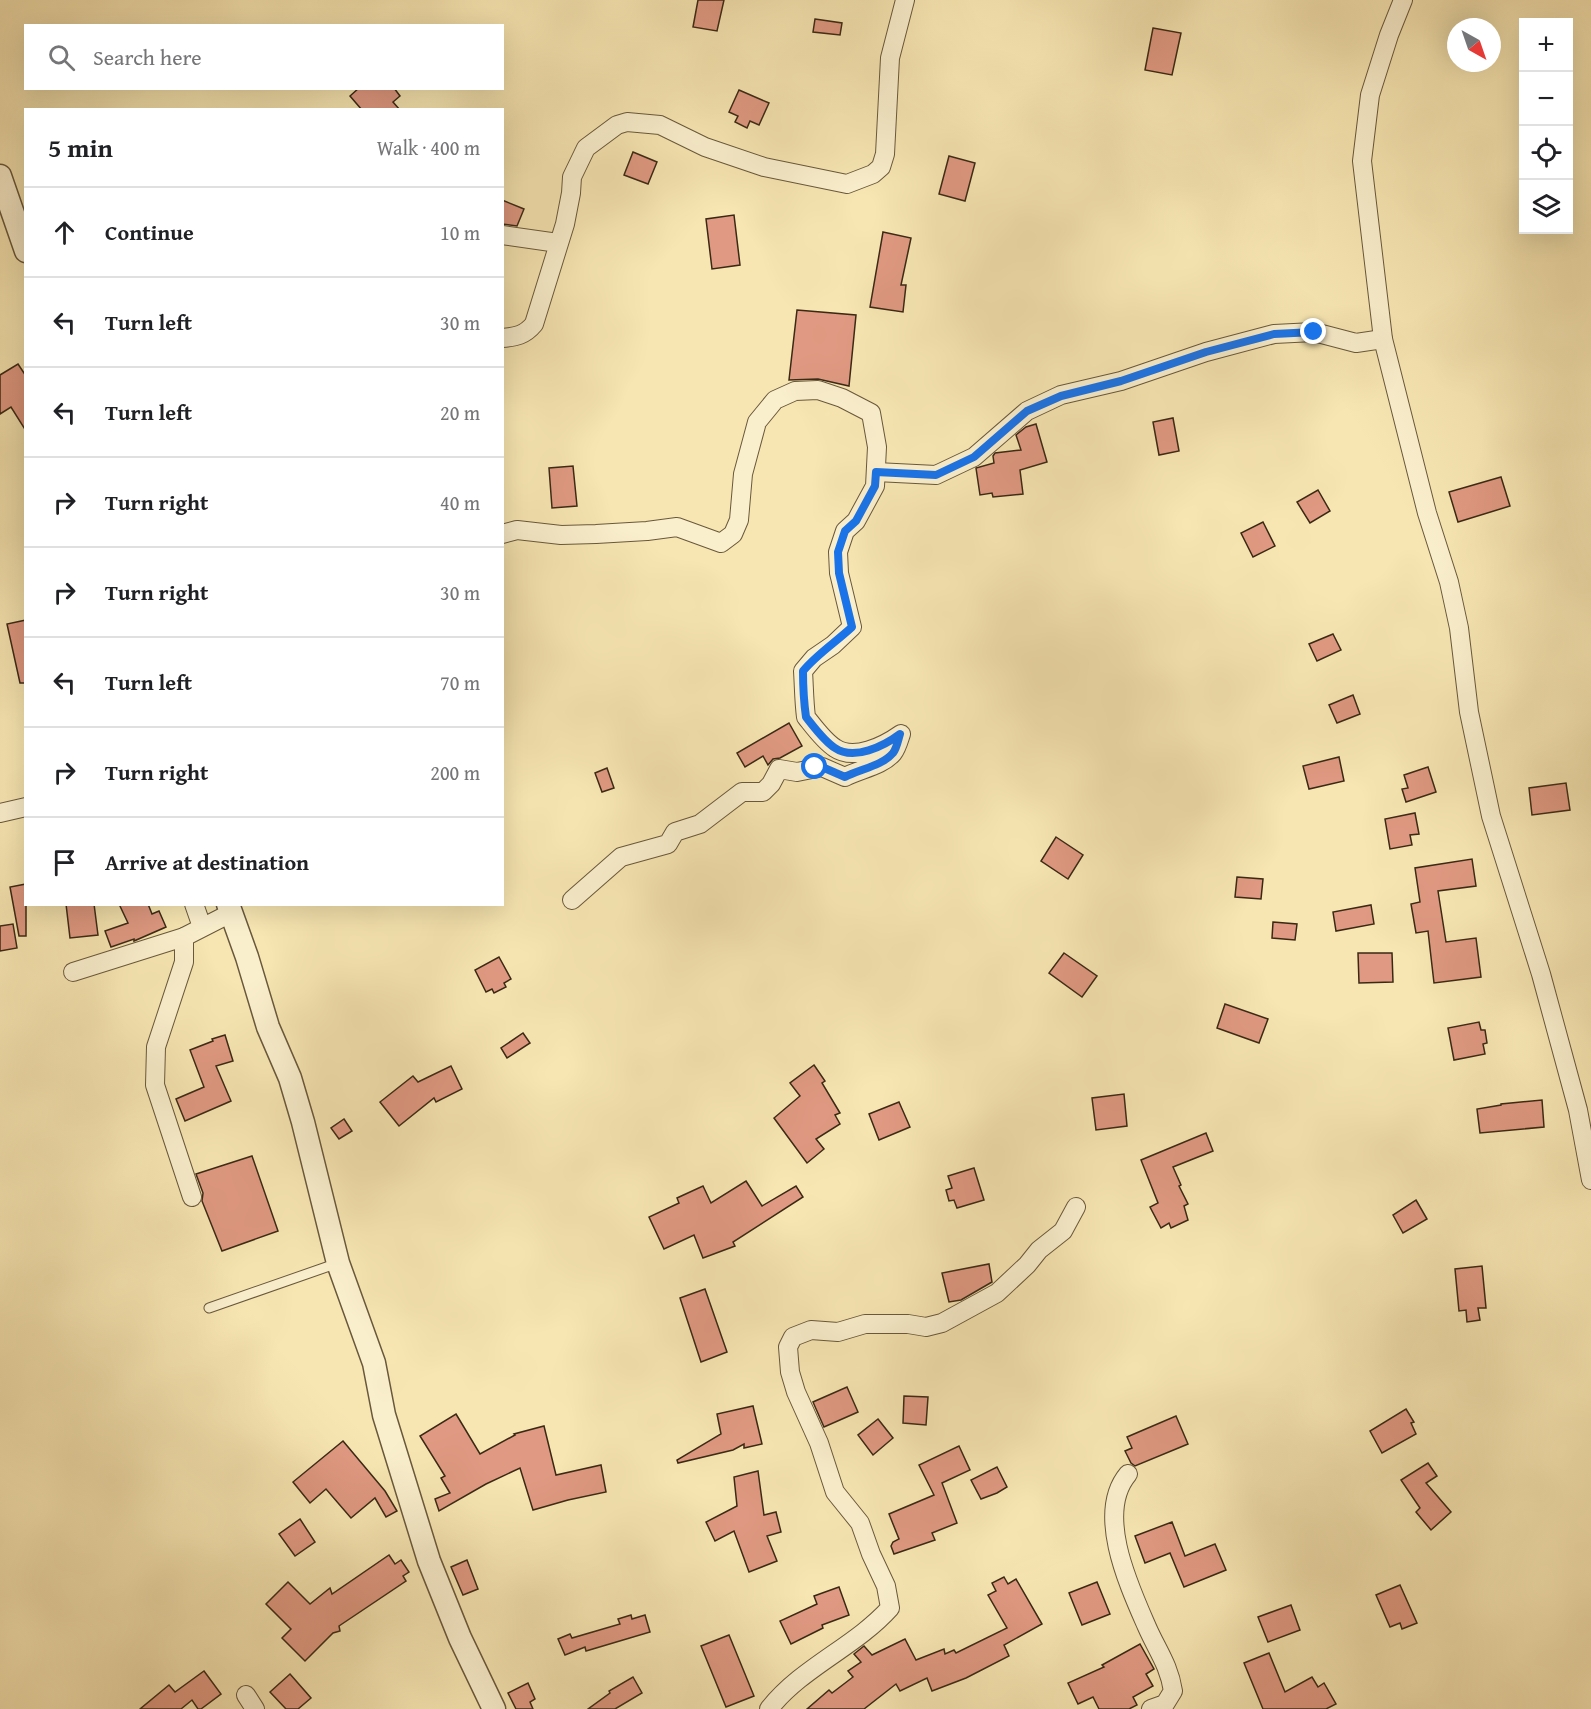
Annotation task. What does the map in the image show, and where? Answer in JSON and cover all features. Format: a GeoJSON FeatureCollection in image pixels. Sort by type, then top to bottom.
{"type":"FeatureCollection","features":[{"type":"Feature","properties":{"kind":"street"},"geometry":{"type":"LineString","coordinates":[[504,338],[518,337],[534,324],[565,224],[572,177],[586,148],[617,125],[627,122],[660,125],[705,147],[764,167],[847,184],[873,174],[881,167],[885,154],[890,58],[905,0]]}},
{"type":"Feature","properties":{"kind":"street"},"geometry":{"type":"LineString","coordinates":[[1403,0],[1389,35],[1370,96],[1362,161],[1383,339],[1427,513],[1449,582],[1459,628],[1469,712],[1491,816],[1541,974],[1578,1110],[1591,1180]]}},
{"type":"Feature","properties":{"kind":"street"},"geometry":{"type":"LineString","coordinates":[[0,176],[20,220],[24,241]]}},
{"type":"Feature","properties":{"kind":"street"},"geometry":{"type":"LineString","coordinates":[[504,236],[558,243]]}},
{"type":"Feature","properties":{"kind":"street"},"geometry":{"type":"LineString","coordinates":[[876,472],[936,475],[974,457],[1027,411],[1061,396],[1121,381],[1206,352],[1274,334],[1314,332],[1356,343],[1383,339]]}},
{"type":"Feature","properties":{"kind":"street"},"geometry":{"type":"LineString","coordinates":[[504,533],[517,530],[561,535],[596,534],[677,527],[721,543],[733,534],[739,520],[743,474],[757,422],[775,400],[795,391],[818,390],[842,398],[871,413],[877,447],[875,486],[856,521],[845,531],[838,552],[839,573],[852,627],[833,645],[814,658],[803,671],[805,711],[806,717],[835,748],[846,752],[861,752],[891,741],[900,734],[894,752],[876,765],[860,769],[845,777],[822,767],[797,772],[779,769],[771,784],[763,792],[742,792],[700,824],[675,832],[668,844],[621,857],[572,900]]}},
{"type":"Feature","properties":{"kind":"street"},"geometry":{"type":"LineString","coordinates":[[0,813],[24,807]]}},
{"type":"Feature","properties":{"kind":"street"},"geometry":{"type":"LineString","coordinates":[[195,906],[202,927]]}},
{"type":"Feature","properties":{"kind":"street"},"geometry":{"type":"LineString","coordinates":[[73,972],[184,937],[229,909],[247,957],[268,1027],[290,1078],[338,1263],[374,1363],[384,1414],[429,1561],[460,1638],[494,1709]]}},
{"type":"Feature","properties":{"kind":"street"},"geometry":{"type":"LineString","coordinates":[[184,937],[184,962],[156,1047],[155,1085],[192,1197]]}},
{"type":"Feature","properties":{"kind":"street"},"geometry":{"type":"LineString","coordinates":[[770,1709],[777,1699],[879,1620],[890,1608],[886,1586],[860,1523],[835,1492],[819,1443],[796,1392],[790,1372],[788,1347],[793,1337],[811,1330],[838,1332],[865,1324],[908,1324],[926,1327],[942,1323],[997,1293],[1027,1265],[1039,1250],[1063,1231],[1076,1207]]}},
{"type":"Feature","properties":{"kind":"street"},"geometry":{"type":"LineString","coordinates":[[1128,1473],[1115,1499],[1113,1523],[1115,1534],[1123,1568],[1147,1628],[1167,1665],[1173,1691],[1165,1704],[1151,1709]]}},
{"type":"Feature","properties":{"kind":"lane"},"geometry":{"type":"LineString","coordinates":[[209,1308],[338,1263]]}},
{"type":"Feature","properties":{"kind":"building"},"geometry":{"type":"Polygon","coordinates":[[[698,0],[724,0],[717,31],[693,27],[698,0]]]}},
{"type":"Feature","properties":{"kind":"building"},"geometry":{"type":"Polygon","coordinates":[[[815,19],[842,23],[840,35],[813,32],[815,19]]]}},
{"type":"Feature","properties":{"kind":"building"},"geometry":{"type":"Polygon","coordinates":[[[1153,28],[1181,33],[1172,75],[1145,70],[1153,28]]]}},
{"type":"Feature","properties":{"kind":"building"},"geometry":{"type":"Polygon","coordinates":[[[357,90],[396,90],[400,96],[393,102],[398,108],[360,108],[350,96],[357,90]]]}},
{"type":"Feature","properties":{"kind":"building"},"geometry":{"type":"Polygon","coordinates":[[[739,90],[769,103],[759,125],[750,121],[747,128],[735,122],[738,116],[729,112],[739,90]]]}},
{"type":"Feature","properties":{"kind":"building"},"geometry":{"type":"Polygon","coordinates":[[[633,152],[657,162],[648,184],[624,175],[633,152]]]}},
{"type":"Feature","properties":{"kind":"building"},"geometry":{"type":"Polygon","coordinates":[[[949,156],[975,163],[965,201],[939,194],[949,156]]]}},
{"type":"Feature","properties":{"kind":"building"},"geometry":{"type":"Polygon","coordinates":[[[504,201],[524,209],[517,226],[504,224],[504,201]]]}},
{"type":"Feature","properties":{"kind":"building"},"geometry":{"type":"Polygon","coordinates":[[[734,215],[740,265],[712,269],[706,219],[734,215]]]}},
{"type":"Feature","properties":{"kind":"building"},"geometry":{"type":"Polygon","coordinates":[[[883,232],[911,238],[901,285],[906,285],[903,312],[870,307],[883,232]]]}},
{"type":"Feature","properties":{"kind":"building"},"geometry":{"type":"Polygon","coordinates":[[[797,310],[856,315],[849,386],[818,379],[789,380],[797,310]]]}},
{"type":"Feature","properties":{"kind":"building"},"geometry":{"type":"Polygon","coordinates":[[[18,364],[24,373],[24,428],[11,407],[0,414],[0,375],[18,364]]]}},
{"type":"Feature","properties":{"kind":"building"},"geometry":{"type":"Polygon","coordinates":[[[1173,418],[1179,451],[1159,455],[1153,422],[1173,418]]]}},
{"type":"Feature","properties":{"kind":"building"},"geometry":{"type":"Polygon","coordinates":[[[1036,424],[1047,462],[1020,470],[1023,494],[993,497],[992,493],[980,495],[976,468],[994,463],[995,453],[1021,450],[1016,435],[1026,427],[1036,424]]]}},
{"type":"Feature","properties":{"kind":"building"},"geometry":{"type":"Polygon","coordinates":[[[573,466],[577,506],[552,508],[549,468],[573,466]]]}},
{"type":"Feature","properties":{"kind":"building"},"geometry":{"type":"Polygon","coordinates":[[[1501,477],[1510,506],[1458,522],[1449,492],[1501,477]]]}},
{"type":"Feature","properties":{"kind":"building"},"geometry":{"type":"Polygon","coordinates":[[[1318,490],[1330,511],[1310,523],[1297,502],[1318,490]]]}},
{"type":"Feature","properties":{"kind":"building"},"geometry":{"type":"Polygon","coordinates":[[[1263,522],[1275,546],[1253,557],[1241,533],[1263,522]]]}},
{"type":"Feature","properties":{"kind":"building"},"geometry":{"type":"Polygon","coordinates":[[[24,620],[24,683],[20,683],[7,624],[24,620]]]}},
{"type":"Feature","properties":{"kind":"building"},"geometry":{"type":"Polygon","coordinates":[[[1333,634],[1341,650],[1317,661],[1309,644],[1333,634]]]}},
{"type":"Feature","properties":{"kind":"building"},"geometry":{"type":"Polygon","coordinates":[[[1353,695],[1360,714],[1337,723],[1329,705],[1353,695]]]}},
{"type":"Feature","properties":{"kind":"building"},"geometry":{"type":"Polygon","coordinates":[[[789,723],[802,746],[780,758],[773,759],[768,765],[763,756],[745,767],[737,753],[789,723]]]}},
{"type":"Feature","properties":{"kind":"building"},"geometry":{"type":"Polygon","coordinates":[[[1339,757],[1344,781],[1309,789],[1303,766],[1339,757]]]}},
{"type":"Feature","properties":{"kind":"building"},"geometry":{"type":"Polygon","coordinates":[[[1428,767],[1436,792],[1406,802],[1402,789],[1408,788],[1404,775],[1428,767]]]}},
{"type":"Feature","properties":{"kind":"building"},"geometry":{"type":"Polygon","coordinates":[[[607,768],[614,788],[602,792],[595,773],[607,768]]]}},
{"type":"Feature","properties":{"kind":"building"},"geometry":{"type":"Polygon","coordinates":[[[1566,783],[1570,810],[1532,815],[1529,788],[1566,783]]]}},
{"type":"Feature","properties":{"kind":"building"},"geometry":{"type":"Polygon","coordinates":[[[1415,813],[1419,834],[1410,835],[1412,845],[1390,849],[1385,819],[1415,813]]]}},
{"type":"Feature","properties":{"kind":"building"},"geometry":{"type":"Polygon","coordinates":[[[1056,837],[1083,855],[1068,879],[1041,861],[1056,837]]]}},
{"type":"Feature","properties":{"kind":"building"},"geometry":{"type":"Polygon","coordinates":[[[1472,859],[1476,886],[1438,891],[1446,942],[1476,938],[1481,977],[1434,983],[1428,931],[1416,933],[1411,904],[1420,902],[1415,868],[1472,859]]]}},
{"type":"Feature","properties":{"kind":"building"},"geometry":{"type":"Polygon","coordinates":[[[1237,877],[1263,879],[1261,899],[1235,897],[1237,877]]]}},
{"type":"Feature","properties":{"kind":"building"},"geometry":{"type":"Polygon","coordinates":[[[24,884],[26,936],[19,936],[10,887],[24,884]]]}},
{"type":"Feature","properties":{"kind":"building"},"geometry":{"type":"Polygon","coordinates":[[[1371,905],[1374,924],[1336,931],[1333,912],[1371,905]]]}},
{"type":"Feature","properties":{"kind":"building"},"geometry":{"type":"Polygon","coordinates":[[[66,906],[94,906],[98,935],[70,938],[66,906]]]}},
{"type":"Feature","properties":{"kind":"building"},"geometry":{"type":"Polygon","coordinates":[[[120,906],[149,906],[152,914],[159,911],[166,927],[134,941],[134,939],[111,947],[105,931],[128,923],[120,906]]]}},
{"type":"Feature","properties":{"kind":"building"},"geometry":{"type":"Polygon","coordinates":[[[1273,922],[1297,924],[1295,940],[1272,938],[1273,922]]]}},
{"type":"Feature","properties":{"kind":"building"},"geometry":{"type":"Polygon","coordinates":[[[13,924],[17,948],[0,951],[0,926],[13,924]]]}},
{"type":"Feature","properties":{"kind":"building"},"geometry":{"type":"Polygon","coordinates":[[[1064,953],[1097,976],[1082,997],[1049,973],[1064,953]]]}},
{"type":"Feature","properties":{"kind":"building"},"geometry":{"type":"Polygon","coordinates":[[[1358,953],[1392,953],[1393,982],[1359,983],[1358,953]]]}},
{"type":"Feature","properties":{"kind":"building"},"geometry":{"type":"Polygon","coordinates":[[[499,957],[511,979],[504,983],[506,987],[494,993],[492,989],[486,992],[475,970],[499,957]]]}},
{"type":"Feature","properties":{"kind":"building"},"geometry":{"type":"Polygon","coordinates":[[[1225,1004],[1268,1019],[1259,1043],[1217,1028],[1225,1004]]]}},
{"type":"Feature","properties":{"kind":"building"},"geometry":{"type":"Polygon","coordinates":[[[1479,1022],[1481,1030],[1485,1030],[1487,1043],[1483,1044],[1485,1054],[1454,1060],[1448,1028],[1479,1022]]]}},
{"type":"Feature","properties":{"kind":"building"},"geometry":{"type":"Polygon","coordinates":[[[523,1033],[530,1043],[507,1058],[501,1048],[523,1033]]]}},
{"type":"Feature","properties":{"kind":"building"},"geometry":{"type":"Polygon","coordinates":[[[225,1035],[233,1061],[216,1066],[231,1101],[185,1121],[176,1099],[204,1087],[190,1050],[225,1035]]]}},
{"type":"Feature","properties":{"kind":"building"},"geometry":{"type":"Polygon","coordinates":[[[814,1065],[825,1081],[822,1083],[840,1113],[835,1115],[840,1124],[816,1139],[824,1149],[807,1163],[774,1118],[800,1096],[790,1083],[814,1065]]]}},
{"type":"Feature","properties":{"kind":"building"},"geometry":{"type":"Polygon","coordinates":[[[451,1066],[462,1089],[436,1102],[434,1098],[399,1126],[380,1102],[413,1076],[418,1082],[451,1066]]]}},
{"type":"Feature","properties":{"kind":"building"},"geometry":{"type":"Polygon","coordinates":[[[1124,1094],[1127,1126],[1096,1130],[1092,1098],[1124,1094]]]}},
{"type":"Feature","properties":{"kind":"building"},"geometry":{"type":"Polygon","coordinates":[[[1542,1100],[1544,1127],[1480,1133],[1477,1109],[1542,1100]]]}},
{"type":"Feature","properties":{"kind":"building"},"geometry":{"type":"Polygon","coordinates":[[[899,1102],[910,1127],[879,1140],[869,1114],[899,1102]]]}},
{"type":"Feature","properties":{"kind":"building"},"geometry":{"type":"Polygon","coordinates":[[[344,1119],[352,1131],[339,1139],[331,1128],[344,1119]]]}},
{"type":"Feature","properties":{"kind":"building"},"geometry":{"type":"Polygon","coordinates":[[[1206,1133],[1213,1151],[1173,1167],[1188,1204],[1184,1206],[1188,1220],[1171,1228],[1169,1223],[1161,1228],[1150,1207],[1158,1203],[1141,1160],[1206,1133]]]}},
{"type":"Feature","properties":{"kind":"building"},"geometry":{"type":"Polygon","coordinates":[[[252,1156],[278,1231],[222,1251],[202,1201],[203,1193],[196,1174],[252,1156]]]}},
{"type":"Feature","properties":{"kind":"building"},"geometry":{"type":"Polygon","coordinates":[[[974,1168],[984,1200],[957,1208],[954,1200],[949,1201],[946,1190],[952,1188],[948,1176],[974,1168]]]}},
{"type":"Feature","properties":{"kind":"building"},"geometry":{"type":"Polygon","coordinates":[[[746,1181],[762,1206],[796,1186],[803,1197],[733,1242],[735,1246],[703,1258],[694,1235],[664,1249],[649,1217],[679,1203],[677,1198],[703,1186],[711,1203],[746,1181]]]}},
{"type":"Feature","properties":{"kind":"building"},"geometry":{"type":"Polygon","coordinates":[[[1416,1200],[1427,1219],[1403,1233],[1393,1215],[1416,1200]]]}},
{"type":"Feature","properties":{"kind":"building"},"geometry":{"type":"Polygon","coordinates":[[[989,1264],[992,1282],[961,1300],[949,1302],[942,1273],[989,1264]]]}},
{"type":"Feature","properties":{"kind":"building"},"geometry":{"type":"Polygon","coordinates":[[[1482,1266],[1486,1308],[1478,1308],[1480,1320],[1467,1322],[1466,1310],[1459,1311],[1455,1269],[1482,1266]]]}},
{"type":"Feature","properties":{"kind":"building"},"geometry":{"type":"Polygon","coordinates":[[[705,1289],[727,1352],[701,1362],[680,1298],[705,1289]]]}},
{"type":"Feature","properties":{"kind":"building"},"geometry":{"type":"Polygon","coordinates":[[[847,1387],[858,1412],[824,1427],[813,1402],[847,1387]]]}},
{"type":"Feature","properties":{"kind":"building"},"geometry":{"type":"Polygon","coordinates":[[[904,1396],[928,1397],[926,1425],[903,1423],[904,1396]]]}},
{"type":"Feature","properties":{"kind":"building"},"geometry":{"type":"Polygon","coordinates":[[[753,1406],[762,1444],[744,1448],[744,1444],[733,1450],[678,1463],[677,1460],[721,1434],[717,1414],[753,1406]]]}},
{"type":"Feature","properties":{"kind":"building"},"geometry":{"type":"Polygon","coordinates":[[[1406,1409],[1414,1422],[1411,1423],[1416,1434],[1382,1453],[1370,1431],[1406,1409]]]}},
{"type":"Feature","properties":{"kind":"building"},"geometry":{"type":"Polygon","coordinates":[[[456,1414],[480,1454],[514,1434],[544,1426],[556,1475],[601,1465],[606,1492],[533,1510],[520,1468],[486,1484],[439,1511],[435,1499],[450,1493],[441,1478],[445,1476],[420,1436],[456,1414]]]}},
{"type":"Feature","properties":{"kind":"building"},"geometry":{"type":"Polygon","coordinates":[[[1176,1416],[1188,1444],[1135,1466],[1131,1463],[1125,1451],[1132,1448],[1127,1437],[1176,1416]]]}},
{"type":"Feature","properties":{"kind":"building"},"geometry":{"type":"Polygon","coordinates":[[[878,1419],[893,1438],[873,1455],[858,1435],[878,1419]]]}},
{"type":"Feature","properties":{"kind":"building"},"geometry":{"type":"Polygon","coordinates":[[[343,1441],[385,1491],[397,1511],[386,1517],[375,1498],[351,1518],[326,1489],[310,1503],[293,1482],[343,1441]]]}},
{"type":"Feature","properties":{"kind":"building"},"geometry":{"type":"Polygon","coordinates":[[[959,1446],[970,1470],[942,1483],[957,1523],[932,1533],[935,1540],[894,1554],[891,1546],[899,1539],[889,1514],[934,1495],[919,1465],[959,1446]]]}},
{"type":"Feature","properties":{"kind":"building"},"geometry":{"type":"Polygon","coordinates":[[[1428,1463],[1437,1476],[1426,1483],[1451,1512],[1431,1530],[1416,1512],[1420,1508],[1401,1480],[1428,1463]]]}},
{"type":"Feature","properties":{"kind":"building"},"geometry":{"type":"Polygon","coordinates":[[[997,1467],[1007,1487],[981,1499],[971,1480],[997,1467]]]}},
{"type":"Feature","properties":{"kind":"building"},"geometry":{"type":"Polygon","coordinates":[[[758,1471],[764,1515],[776,1512],[781,1532],[767,1536],[777,1561],[749,1572],[734,1531],[715,1541],[706,1522],[737,1506],[734,1477],[758,1471]]]}},
{"type":"Feature","properties":{"kind":"building"},"geometry":{"type":"Polygon","coordinates":[[[300,1519],[315,1542],[295,1556],[279,1534],[300,1519]]]}},
{"type":"Feature","properties":{"kind":"building"},"geometry":{"type":"Polygon","coordinates":[[[1172,1522],[1185,1556],[1215,1544],[1226,1570],[1184,1587],[1170,1553],[1145,1563],[1135,1536],[1172,1522]]]}},
{"type":"Feature","properties":{"kind":"building"},"geometry":{"type":"Polygon","coordinates":[[[389,1555],[395,1564],[401,1560],[409,1572],[403,1576],[406,1581],[339,1626],[340,1631],[333,1633],[305,1661],[282,1638],[291,1629],[266,1604],[288,1582],[310,1604],[330,1588],[332,1594],[389,1555]]]}},
{"type":"Feature","properties":{"kind":"building"},"geometry":{"type":"Polygon","coordinates":[[[467,1560],[478,1589],[463,1595],[451,1567],[467,1560]]]}},
{"type":"Feature","properties":{"kind":"building"},"geometry":{"type":"Polygon","coordinates":[[[1004,1577],[1008,1584],[1016,1579],[1042,1624],[1004,1645],[1009,1656],[966,1678],[932,1691],[927,1678],[900,1691],[896,1684],[864,1709],[807,1709],[829,1690],[832,1693],[853,1677],[848,1671],[861,1662],[854,1654],[864,1646],[872,1655],[905,1639],[916,1660],[944,1649],[945,1654],[954,1650],[956,1653],[1007,1628],[988,1595],[996,1591],[992,1583],[1004,1577]]]}},
{"type":"Feature","properties":{"kind":"building"},"geometry":{"type":"Polygon","coordinates":[[[1097,1582],[1110,1614],[1082,1625],[1069,1593],[1097,1582]]]}},
{"type":"Feature","properties":{"kind":"building"},"geometry":{"type":"Polygon","coordinates":[[[1400,1585],[1417,1623],[1402,1629],[1400,1623],[1390,1627],[1376,1595],[1400,1585]]]}},
{"type":"Feature","properties":{"kind":"building"},"geometry":{"type":"Polygon","coordinates":[[[839,1587],[849,1615],[822,1625],[823,1628],[791,1644],[780,1621],[817,1604],[814,1596],[839,1587]]]}},
{"type":"Feature","properties":{"kind":"building"},"geometry":{"type":"Polygon","coordinates":[[[1291,1605],[1300,1630],[1268,1642],[1258,1617],[1291,1605]]]}},
{"type":"Feature","properties":{"kind":"building"},"geometry":{"type":"Polygon","coordinates":[[[631,1615],[632,1619],[645,1615],[650,1632],[586,1651],[585,1647],[565,1655],[558,1639],[570,1634],[572,1638],[620,1624],[618,1619],[631,1615]]]}},
{"type":"Feature","properties":{"kind":"building"},"geometry":{"type":"Polygon","coordinates":[[[729,1635],[754,1696],[726,1707],[701,1646],[729,1635]]]}},
{"type":"Feature","properties":{"kind":"building"},"geometry":{"type":"Polygon","coordinates":[[[1140,1644],[1154,1669],[1146,1674],[1153,1686],[1133,1697],[1137,1705],[1129,1709],[1099,1709],[1093,1697],[1078,1704],[1068,1683],[1104,1667],[1102,1665],[1140,1644]]]}},
{"type":"Feature","properties":{"kind":"building"},"geometry":{"type":"Polygon","coordinates":[[[1269,1653],[1285,1692],[1312,1677],[1318,1687],[1324,1683],[1336,1704],[1326,1709],[1263,1709],[1244,1663],[1269,1653]]]}},
{"type":"Feature","properties":{"kind":"building"},"geometry":{"type":"Polygon","coordinates":[[[204,1671],[221,1694],[201,1709],[198,1709],[192,1700],[181,1709],[140,1709],[169,1685],[175,1692],[204,1671]]]}},
{"type":"Feature","properties":{"kind":"building"},"geometry":{"type":"Polygon","coordinates":[[[290,1674],[311,1698],[298,1709],[286,1709],[270,1692],[290,1674]]]}},
{"type":"Feature","properties":{"kind":"building"},"geometry":{"type":"Polygon","coordinates":[[[633,1677],[642,1693],[615,1709],[588,1709],[610,1693],[609,1691],[633,1677]]]}},
{"type":"Feature","properties":{"kind":"building"},"geometry":{"type":"Polygon","coordinates":[[[528,1683],[535,1699],[530,1702],[533,1709],[516,1709],[508,1693],[528,1683]]]}},
{"type":"Feature","properties":{"kind":"route"},"geometry":{"type":"LineString","coordinates":[[815,767],[822,767],[833,774],[845,777],[860,769],[876,765],[894,752],[900,734],[891,741],[861,752],[846,752],[835,748],[806,717],[805,711],[803,671],[814,658],[833,645],[852,627],[839,573],[838,552],[845,531],[856,521],[875,486],[876,472],[936,475],[974,457],[1027,411],[1061,396],[1121,381],[1206,352],[1274,334],[1314,332]]}}]}
